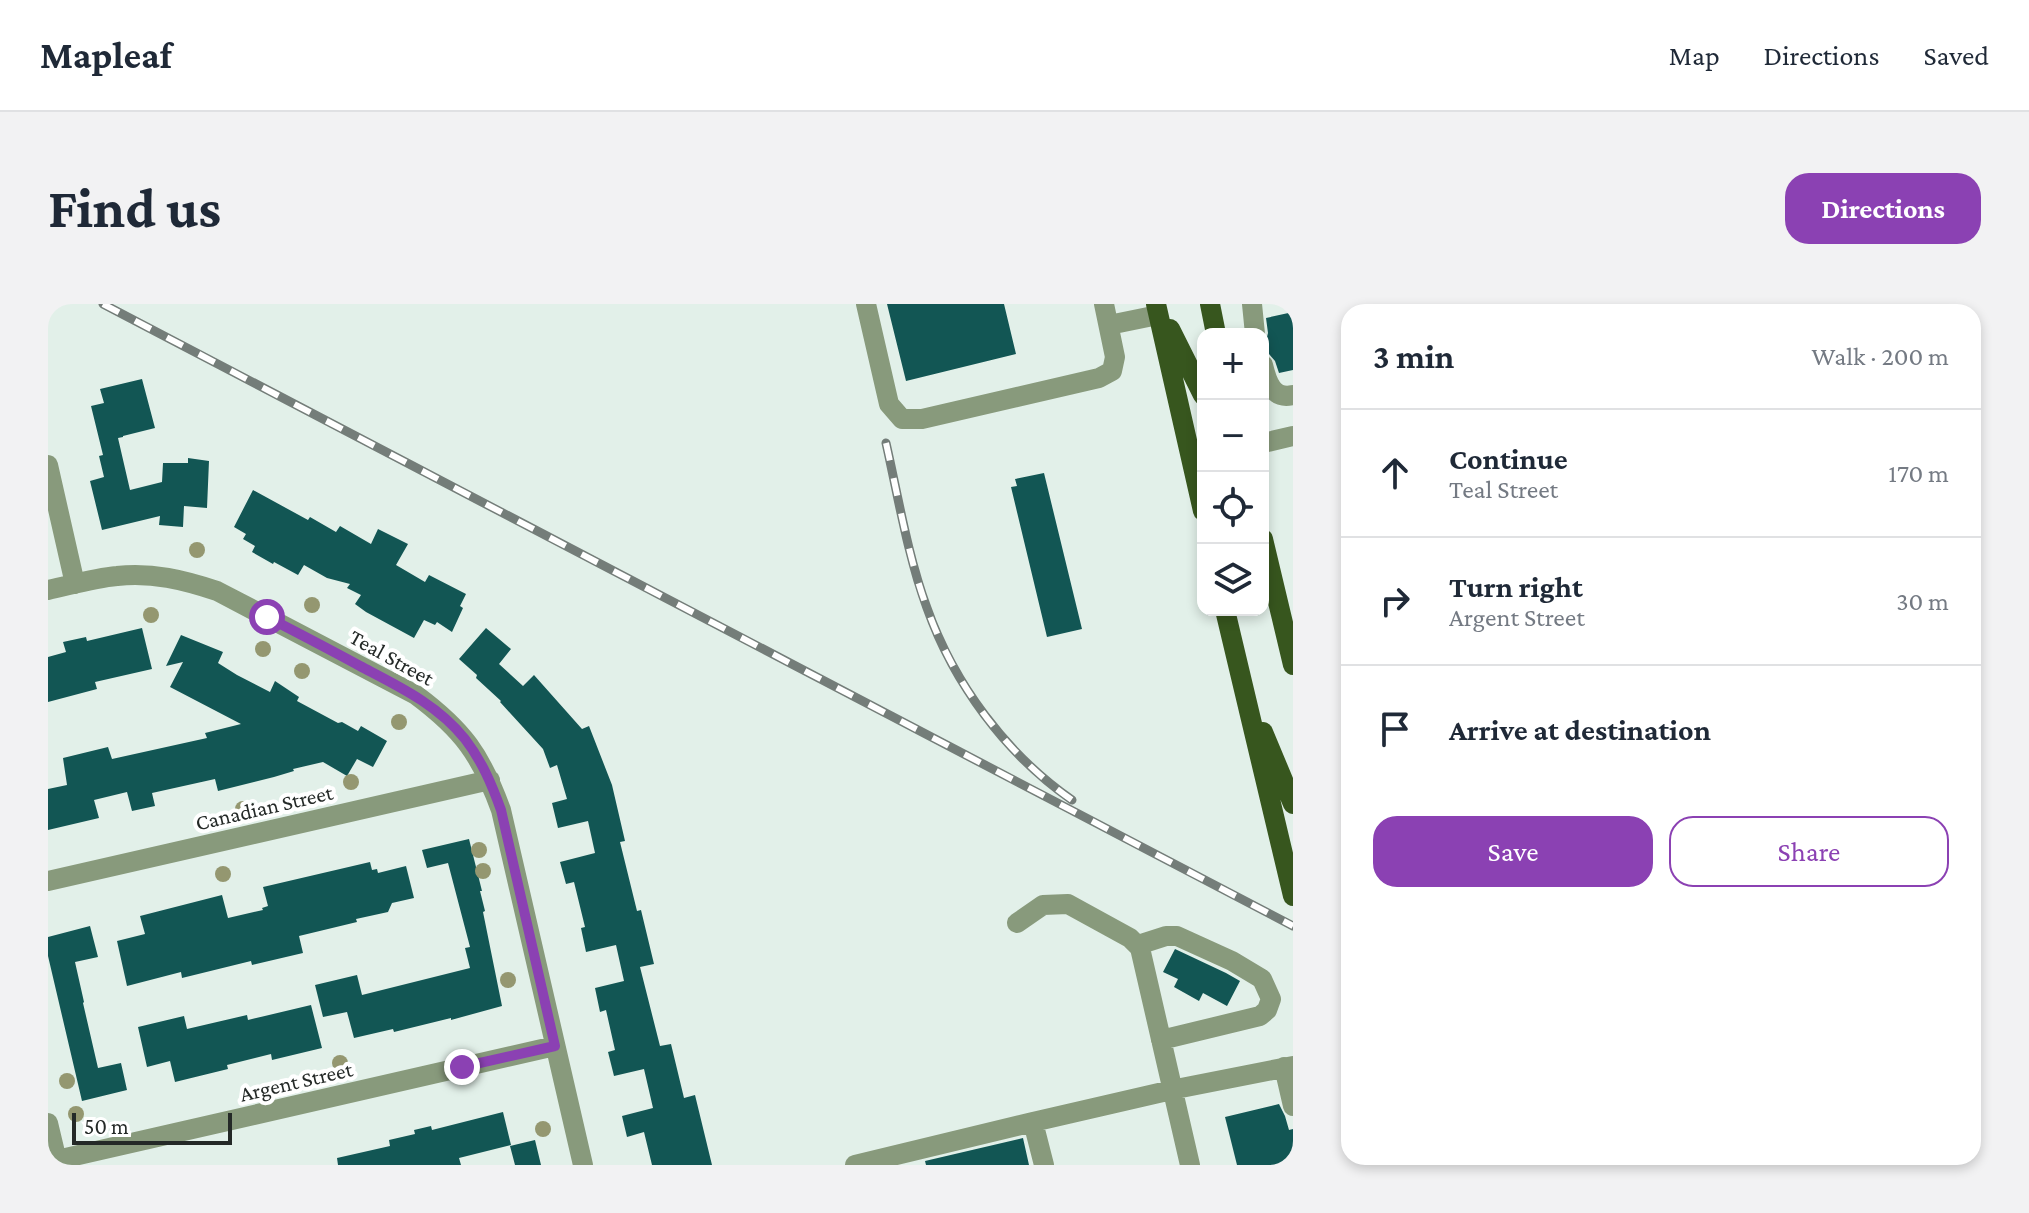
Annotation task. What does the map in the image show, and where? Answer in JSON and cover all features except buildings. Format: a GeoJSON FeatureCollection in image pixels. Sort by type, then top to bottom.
{"type":"FeatureCollection","features":[{"type":"Feature","properties":{"kind":"main road"},"geometry":{"type":"LineString","coordinates":[[1210,304],[1215,328]]}},
{"type":"Feature","properties":{"kind":"main road"},"geometry":{"type":"LineString","coordinates":[[1157,308],[1197,384]]}},
{"type":"Feature","properties":{"kind":"main road"},"geometry":{"type":"LineString","coordinates":[[1157,308],[1197,458]]}},
{"type":"Feature","properties":{"kind":"main road"},"geometry":{"type":"LineString","coordinates":[[1264,544],[1292,662]]}},
{"type":"Feature","properties":{"kind":"main road"},"geometry":{"type":"LineString","coordinates":[[1269,598],[1292,662]]}},
{"type":"Feature","properties":{"kind":"main road"},"geometry":{"type":"LineString","coordinates":[[1226,616],[1293,896]]}},
{"type":"Feature","properties":{"kind":"main road"},"geometry":{"type":"LineString","coordinates":[[1238,673],[1293,804]]}},
{"type":"Feature","properties":{"kind":"street"},"geometry":{"type":"LineString","coordinates":[[866,304],[889,404],[902,419],[922,419],[1099,378],[1112,371],[1115,357],[1104,304]]}},
{"type":"Feature","properties":{"kind":"street"},"geometry":{"type":"LineString","coordinates":[[1252,304],[1254,328]]}},
{"type":"Feature","properties":{"kind":"street"},"geometry":{"type":"LineString","coordinates":[[1109,325],[1157,308]]}},
{"type":"Feature","properties":{"kind":"street"},"geometry":{"type":"LineString","coordinates":[[1269,383],[1277,394],[1285,397],[1293,395]]}},
{"type":"Feature","properties":{"kind":"street"},"geometry":{"type":"LineString","coordinates":[[1269,442],[1293,436]]}},
{"type":"Feature","properties":{"kind":"street"},"geometry":{"type":"LineString","coordinates":[[48,465],[75,584]]}},
{"type":"Feature","properties":{"kind":"street","name":"Teal Street"},"geometry":{"type":"LineString","coordinates":[[48,590],[117,576],[151,575],[185,580],[217,591],[416,695],[440,713],[464,738],[482,763],[501,810],[583,1165]]}},
{"type":"Feature","properties":{"kind":"street","name":"Canadian Street"},"geometry":{"type":"LineString","coordinates":[[48,881],[490,780]]}},
{"type":"Feature","properties":{"kind":"street"},"geometry":{"type":"LineString","coordinates":[[1017,923],[1043,905],[1068,904],[1138,945],[1190,1165]]}},
{"type":"Feature","properties":{"kind":"street"},"geometry":{"type":"LineString","coordinates":[[1138,945],[1166,936],[1177,936],[1232,961],[1262,979],[1271,999],[1267,1010],[1260,1016],[1161,1040]]}},
{"type":"Feature","properties":{"kind":"street","name":"Argent Street"},"geometry":{"type":"LineString","coordinates":[[54,1163],[555,1046]]}},
{"type":"Feature","properties":{"kind":"street"},"geometry":{"type":"LineString","coordinates":[[855,1165],[1173,1089],[1288,1066],[1293,1106]]}},
{"type":"Feature","properties":{"kind":"street"},"geometry":{"type":"LineString","coordinates":[[1033,1122],[1044,1165]]}},
{"type":"Feature","properties":{"kind":"street"},"geometry":{"type":"LineString","coordinates":[[48,1123],[54,1163]]}},
{"type":"Feature","properties":{"kind":"railway"},"geometry":{"type":"LineString","coordinates":[[103,304],[1293,926]]}},
{"type":"Feature","properties":{"kind":"railway"},"geometry":{"type":"LineString","coordinates":[[886,443],[920,588],[952,664],[967,690],[1004,739],[1048,782],[1072,800]]}},
{"type":"Feature","properties":{"kind":"route"},"geometry":{"type":"LineString","coordinates":[[267,617],[416,695],[440,713],[464,738],[490,780],[501,810],[555,1046],[462,1067]]}}]}
